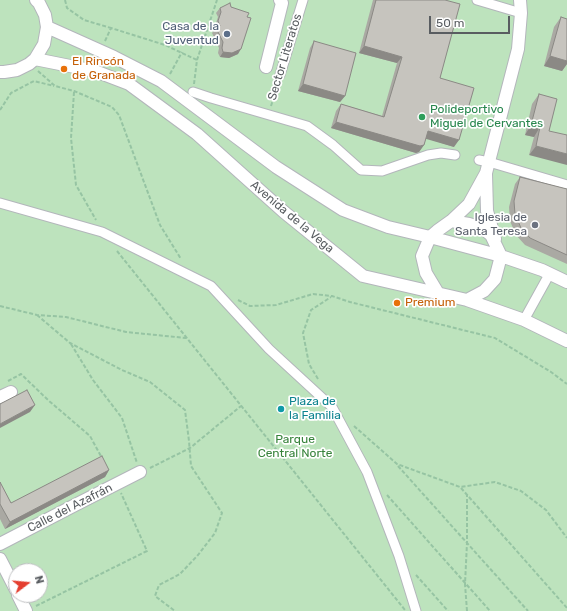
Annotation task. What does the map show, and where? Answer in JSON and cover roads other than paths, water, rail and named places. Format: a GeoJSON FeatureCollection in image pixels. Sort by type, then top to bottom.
{"type":"FeatureCollection","features":[{"type":"Feature","properties":{"kind":"street"},"geometry":{"type":"LineString","coordinates":[[1,75],[17,70],[32,61],[44,44],[47,27],[45,15],[36,0]]}},
{"type":"Feature","properties":{"kind":"street"},"geometry":{"type":"LineString","coordinates":[[266,67],[282,3],[280,0]]}},
{"type":"Feature","properties":{"kind":"street","name":"Sector Literatos"},"geometry":{"type":"LineString","coordinates":[[280,75],[302,0]]}},
{"type":"Feature","properties":{"kind":"street"},"geometry":{"type":"LineString","coordinates":[[477,0],[521,13]]}},
{"type":"Feature","properties":{"kind":"street"},"geometry":{"type":"LineString","coordinates":[[438,294],[426,274],[422,256],[430,237],[451,221],[468,204],[485,165],[518,49],[521,13],[520,0]]}},
{"type":"Feature","properties":{"kind":"street"},"geometry":{"type":"LineString","coordinates":[[47,27],[101,51],[161,81],[276,168],[343,210],[388,227],[501,256],[550,273],[567,282]]}},
{"type":"Feature","properties":{"kind":"street","name":"Avenida de la Vega"},"geometry":{"type":"LineString","coordinates":[[32,61],[95,71],[129,84],[197,134],[284,212],[363,276],[467,300],[524,320],[567,341]]}},
{"type":"Feature","properties":{"kind":"street","name":"Sector Literatos"},"geometry":{"type":"LineString","coordinates":[[194,92],[307,126],[333,145],[361,170],[382,171],[428,155],[441,153],[455,156]]}},
{"type":"Feature","properties":{"kind":"street"},"geometry":{"type":"LineString","coordinates":[[485,165],[567,184]]}},
{"type":"Feature","properties":{"kind":"street"},"geometry":{"type":"LineString","coordinates":[[467,300],[484,291],[495,280],[501,256],[487,211],[485,165]]}},
{"type":"Feature","properties":{"kind":"street"},"geometry":{"type":"LineString","coordinates":[[0,203],[102,232],[211,286],[266,352],[332,406],[367,472],[399,556],[416,611]]}},
{"type":"Feature","properties":{"kind":"street"},"geometry":{"type":"LineString","coordinates":[[451,221],[482,228],[491,235],[501,256]]}},
{"type":"Feature","properties":{"kind":"street"},"geometry":{"type":"LineString","coordinates":[[524,320],[550,273]]}},
{"type":"Feature","properties":{"kind":"street"},"geometry":{"type":"LineString","coordinates":[[0,397],[11,392]]}},
{"type":"Feature","properties":{"kind":"street","name":"Calle del Azafrán"},"geometry":{"type":"LineString","coordinates":[[0,544],[140,472]]}},
{"type":"Feature","properties":{"kind":"street"},"geometry":{"type":"LineString","coordinates":[[0,559],[8,574]]}},
{"type":"Feature","properties":{"kind":"place","name":"Casa de la Juventud"},"geometry":{"type":"Point","coordinates":[227,34]}},
{"type":"Feature","properties":{"kind":"place","name":"El Rincón de Granada"},"geometry":{"type":"Point","coordinates":[64,69]}},
{"type":"Feature","properties":{"kind":"place","name":"Polideportivo Miguel de Cervantes"},"geometry":{"type":"Point","coordinates":[422,117]}},
{"type":"Feature","properties":{"kind":"place","name":"Iglesia de Santa Teresa"},"geometry":{"type":"Point","coordinates":[535,225]}},
{"type":"Feature","properties":{"kind":"place","name":"Premium"},"geometry":{"type":"Point","coordinates":[397,303]}},
{"type":"Feature","properties":{"kind":"place","name":"Plaza de la Familia"},"geometry":{"type":"Point","coordinates":[281,409]}},
{"type":"Feature","properties":{"kind":"park label","name":"Parque Central Norte"},"geometry":{"type":"Point","coordinates":[295,447]}}]}
